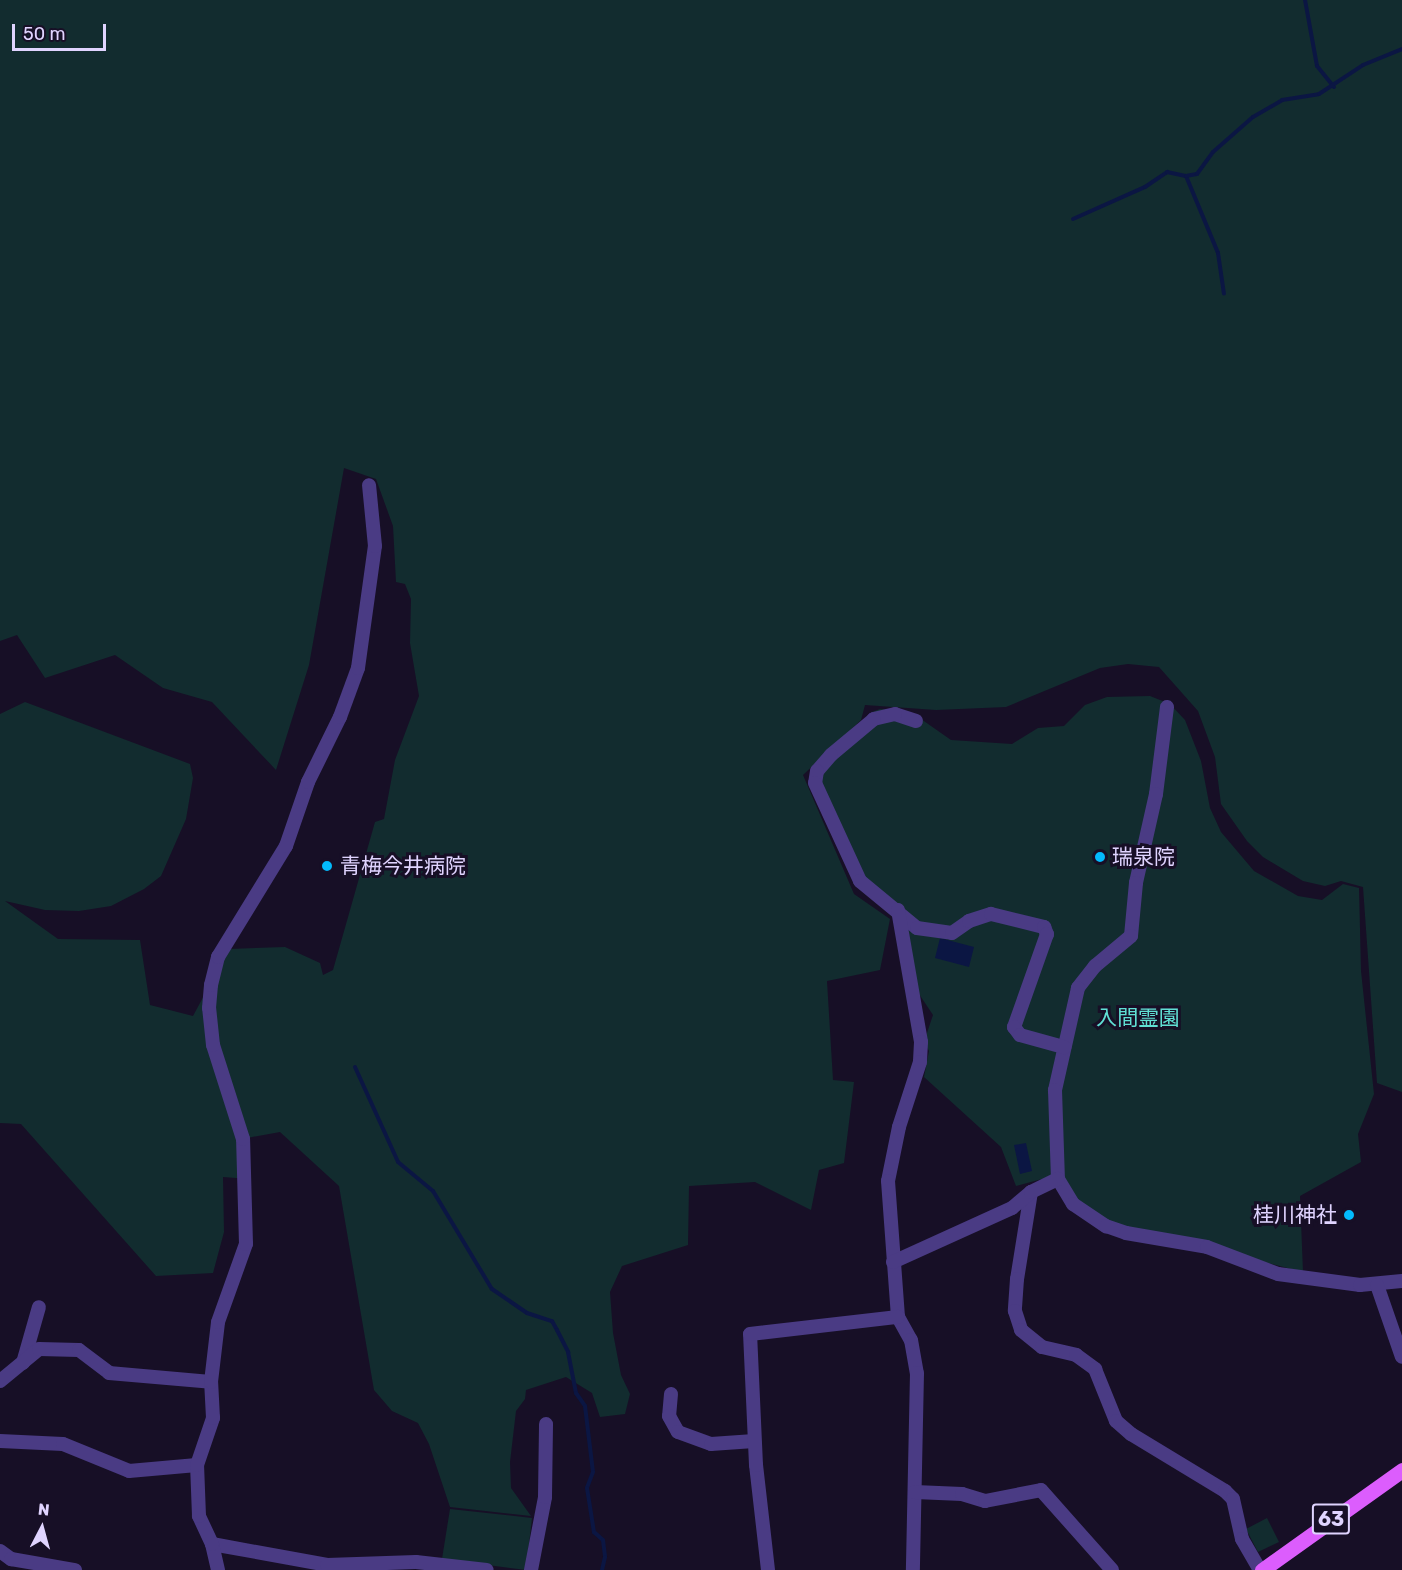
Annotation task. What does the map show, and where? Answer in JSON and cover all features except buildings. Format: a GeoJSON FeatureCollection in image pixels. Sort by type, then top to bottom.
{"type":"FeatureCollection","features":[{"type":"Feature","properties":{"kind":"main road","name":"63"},"geometry":{"type":"LineString","coordinates":[[1261,1570],[1402,1470]]}},
{"type":"Feature","properties":{"kind":"street"},"geometry":{"type":"LineString","coordinates":[[218,1570],[212,1544],[199,1516],[197,1464],[213,1418],[211,1382],[220,1312],[246,1244],[243,1139],[213,1045],[208,1008],[218,957],[286,846],[308,782],[340,717],[357,668],[375,546],[369,485]]}},
{"type":"Feature","properties":{"kind":"street"},"geometry":{"type":"LineString","coordinates":[[1167,707],[1156,794],[1136,883],[1131,936],[1095,966],[1078,988],[1064,1047],[1055,1090],[1058,1179],[1073,1204],[1106,1226],[1207,1247],[1278,1274],[1377,1285],[1402,1281]]}},
{"type":"Feature","properties":{"kind":"street"},"geometry":{"type":"LineString","coordinates":[[916,721],[895,714],[874,719],[831,755],[815,778],[860,881],[898,910],[917,928],[952,933],[969,921],[991,914],[1044,927],[1047,934],[1014,1027],[1020,1035],[1064,1047]]}},
{"type":"Feature","properties":{"kind":"street"},"geometry":{"type":"LineString","coordinates":[[898,910],[921,1042],[920,1062],[890,1161],[893,1262],[898,1317],[911,1340],[917,1373],[913,1570]]}},
{"type":"Feature","properties":{"kind":"street"},"geometry":{"type":"LineString","coordinates":[[893,1262],[1012,1208],[1031,1192],[1058,1179]]}},
{"type":"Feature","properties":{"kind":"street"},"geometry":{"type":"LineString","coordinates":[[1031,1192],[1016,1287],[1015,1311],[1021,1330],[1042,1347],[1076,1355],[1095,1369],[1116,1421],[1131,1434],[1226,1491],[1233,1499],[1242,1539],[1261,1570]]}},
{"type":"Feature","properties":{"kind":"street"},"geometry":{"type":"LineString","coordinates":[[1377,1285],[1402,1357]]}},
{"type":"Feature","properties":{"kind":"street"},"geometry":{"type":"LineString","coordinates":[[23,1363],[39,1307]]}},
{"type":"Feature","properties":{"kind":"street"},"geometry":{"type":"LineString","coordinates":[[768,1570],[754,1441],[750,1334],[898,1317]]}},
{"type":"Feature","properties":{"kind":"street"},"geometry":{"type":"LineString","coordinates":[[0,1381],[39,1349],[79,1350],[109,1373],[211,1382]]}},
{"type":"Feature","properties":{"kind":"street"},"geometry":{"type":"LineString","coordinates":[[671,1394],[669,1416],[678,1432],[711,1444],[754,1441]]}},
{"type":"Feature","properties":{"kind":"street"},"geometry":{"type":"LineString","coordinates":[[531,1570],[545,1497],[546,1424]]}},
{"type":"Feature","properties":{"kind":"street"},"geometry":{"type":"LineString","coordinates":[[0,1441],[63,1444],[129,1471],[197,1464]]}},
{"type":"Feature","properties":{"kind":"street"},"geometry":{"type":"LineString","coordinates":[[915,1492],[962,1494],[985,1501],[1041,1490],[1112,1570]]}},
{"type":"Feature","properties":{"kind":"street"},"geometry":{"type":"LineString","coordinates":[[212,1544],[327,1564],[416,1562],[487,1570]]}},
{"type":"Feature","properties":{"kind":"street"},"geometry":{"type":"LineString","coordinates":[[0,1551],[11,1559],[75,1570]]}},
{"type":"Feature","properties":{"kind":"green space"},"geometry":{"type":"Polygon","coordinates":[[[0,0],[1402,0],[1402,1092],[1377,1083],[1363,887],[1341,881],[1325,886],[1303,881],[1263,857],[1247,841],[1221,804],[1215,757],[1198,711],[1159,667],[1128,664],[1100,668],[1006,707],[936,710],[865,705],[861,720],[803,775],[854,894],[890,919],[880,970],[827,981],[833,1080],[854,1082],[844,1163],[819,1170],[811,1210],[755,1182],[689,1186],[688,1245],[622,1266],[610,1292],[613,1333],[621,1375],[630,1394],[625,1414],[600,1417],[592,1393],[566,1377],[526,1390],[525,1399],[516,1411],[510,1462],[511,1488],[531,1516],[450,1507],[429,1444],[418,1423],[392,1411],[374,1390],[339,1186],[280,1132],[247,1138],[249,1179],[223,1177],[224,1232],[213,1273],[156,1276],[21,1124],[0,1123],[0,714],[25,702],[190,764],[193,778],[186,819],[161,876],[144,889],[111,906],[79,911],[45,910],[5,901],[58,939],[140,940],[150,1005],[193,1016],[229,949],[285,947],[320,963],[323,975],[333,970],[375,822],[384,819],[395,760],[419,696],[410,643],[411,599],[405,584],[396,582],[393,526],[376,479],[344,468],[309,665],[276,770],[212,702],[163,688],[115,655],[45,678],[17,635],[0,641],[0,0]]]}},
{"type":"Feature","properties":{"kind":"green space","name":"入間霊園"},"geometry":{"type":"Polygon","coordinates":[[[1150,696],[1170,704],[1185,720],[1201,761],[1210,808],[1221,832],[1254,871],[1298,896],[1322,900],[1343,884],[1359,888],[1361,971],[1374,1094],[1358,1134],[1361,1162],[1300,1196],[1303,1272],[1115,1224],[1042,1179],[1016,1186],[1001,1147],[924,1077],[929,1051],[924,1042],[933,1015],[915,988],[903,920],[857,884],[812,772],[868,720],[872,712],[880,709],[911,712],[951,740],[1012,744],[1038,728],[1064,726],[1085,705],[1107,697],[1150,696]]]}},
{"type":"Feature","properties":{"kind":"green space"},"geometry":{"type":"Polygon","coordinates":[[[450,1509],[532,1518],[526,1570],[442,1559],[450,1509]]]}},
{"type":"Feature","properties":{"kind":"green space"},"geometry":{"type":"Polygon","coordinates":[[[1267,1518],[1279,1542],[1258,1552],[1246,1529],[1267,1518]]]}},
{"type":"Feature","properties":{"kind":"shaded area"},"geometry":{"type":"Polygon","coordinates":[[[940,938],[974,947],[969,967],[935,958],[940,938]]]}},
{"type":"Feature","properties":{"kind":"shaded area"},"geometry":{"type":"Polygon","coordinates":[[[1026,1143],[1032,1171],[1020,1174],[1014,1145],[1026,1143]]]}},
{"type":"Feature","properties":{"kind":"waterway"},"geometry":{"type":"LineString","coordinates":[[1305,0],[1317,66],[1334,87]]}},
{"type":"Feature","properties":{"kind":"waterway"},"geometry":{"type":"LineString","coordinates":[[1073,219],[1145,187],[1167,172],[1186,176],[1197,174],[1213,152],[1253,117],[1282,100],[1319,94],[1363,65],[1402,49]]}},
{"type":"Feature","properties":{"kind":"waterway"},"geometry":{"type":"LineString","coordinates":[[1186,176],[1218,253],[1224,294]]}},
{"type":"Feature","properties":{"kind":"waterway"},"geometry":{"type":"LineString","coordinates":[[355,1067],[398,1162],[433,1191],[492,1289],[527,1313],[552,1321],[568,1352],[576,1393],[585,1406],[593,1472],[587,1488],[594,1532],[603,1540],[605,1557],[602,1570]]}},
{"type":"Feature","properties":{"kind":"place","name":"瑞泉院"},"geometry":{"type":"Point","coordinates":[1100,857]}},
{"type":"Feature","properties":{"kind":"place","name":"青梅今井病院"},"geometry":{"type":"Point","coordinates":[327,866]}},
{"type":"Feature","properties":{"kind":"place","name":"桂川神社"},"geometry":{"type":"Point","coordinates":[1349,1215]}}]}
